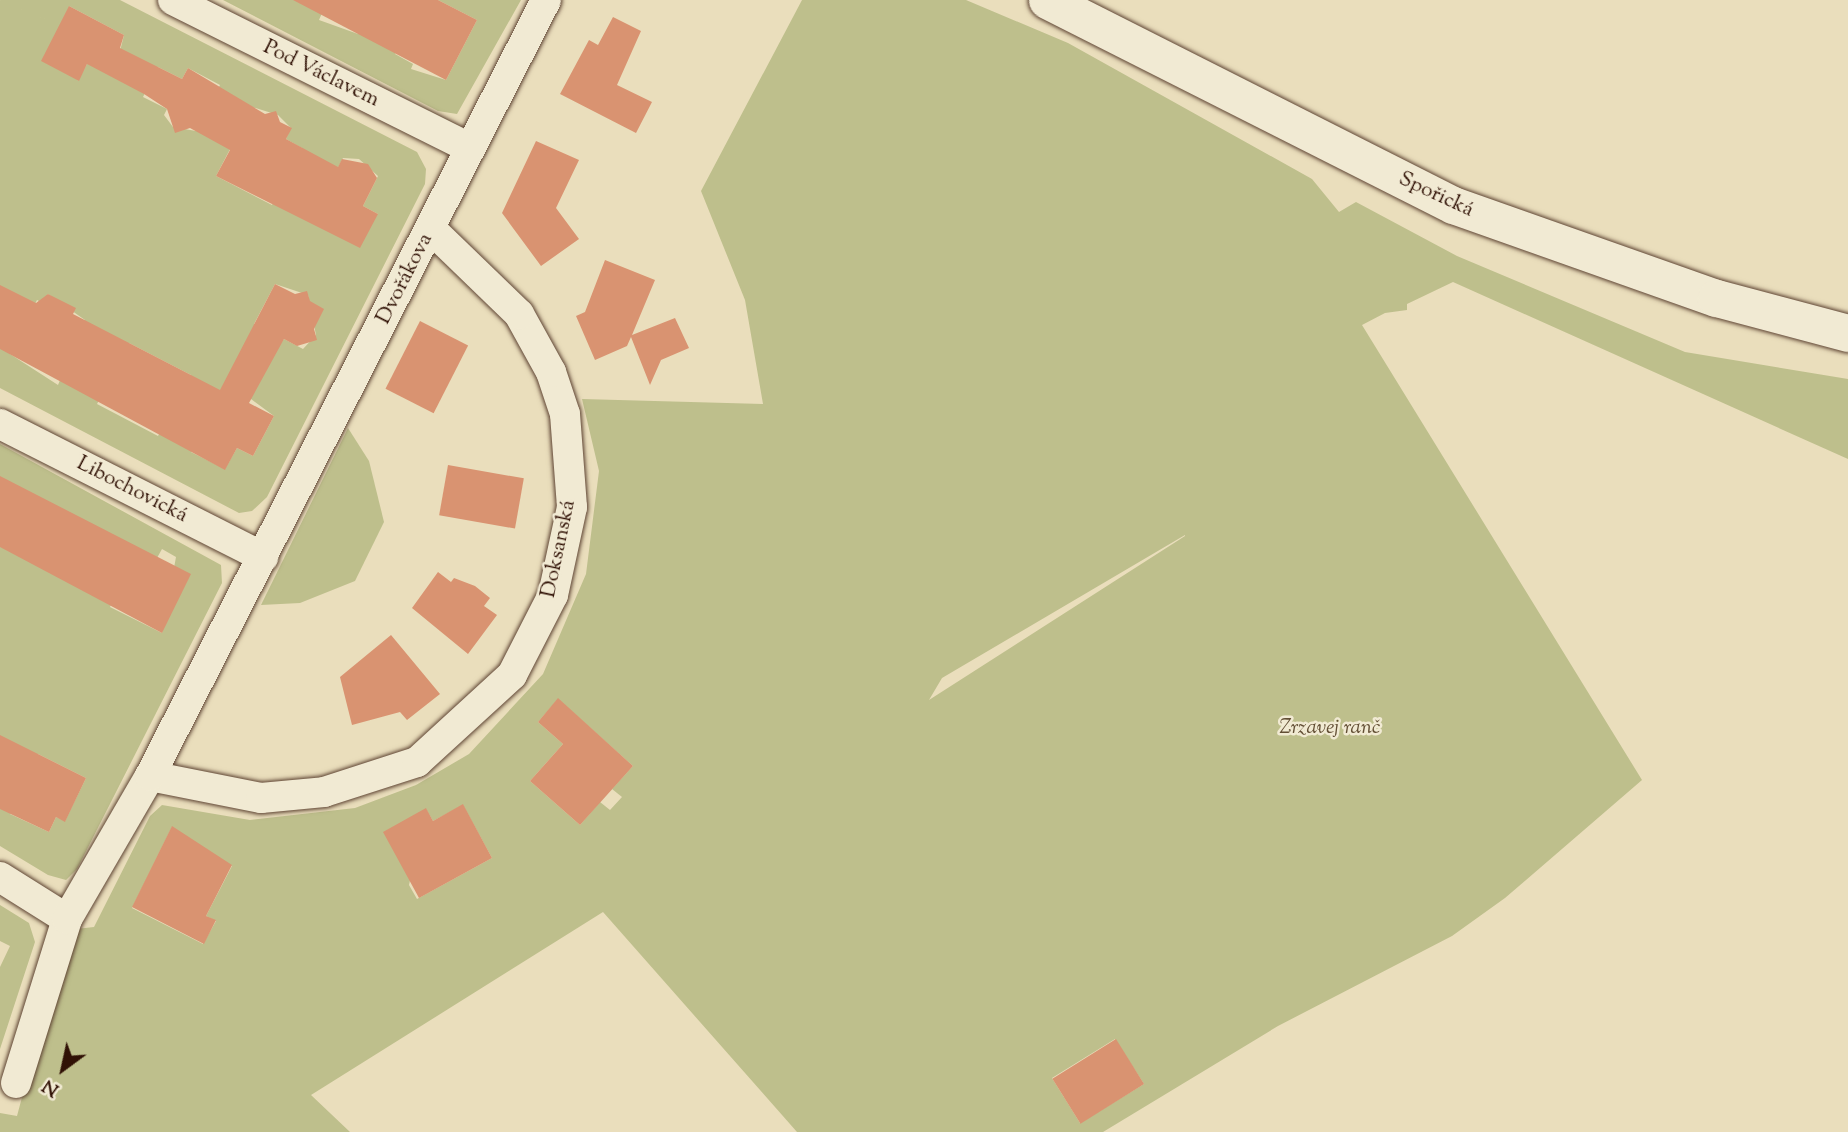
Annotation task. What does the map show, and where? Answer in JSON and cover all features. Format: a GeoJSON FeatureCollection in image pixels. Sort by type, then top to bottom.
{"type":"FeatureCollection","features":[{"type":"Feature","properties":{"kind":"street","name":"Pod Václavem"},"geometry":{"type":"LineString","coordinates":[[173,0],[470,148]]}},
{"type":"Feature","properties":{"kind":"street","name":"Dvořákova"},"geometry":{"type":"LineString","coordinates":[[16,1083],[67,919],[150,776],[546,0]]}},
{"type":"Feature","properties":{"kind":"street","name":"Spořická"},"geometry":{"type":"LineString","coordinates":[[1047,0],[1453,205],[1716,298],[1848,332]]}},
{"type":"Feature","properties":{"kind":"street","name":"Doksanská"},"geometry":{"type":"LineString","coordinates":[[150,776],[261,798],[324,792],[417,762],[512,675],[553,595],[572,507],[565,414],[551,372],[519,314],[431,229]]}},
{"type":"Feature","properties":{"kind":"street","name":"Libochovická"},"geometry":{"type":"LineString","coordinates":[[0,424],[263,557]]}},
{"type":"Feature","properties":{"kind":"street"},"geometry":{"type":"LineString","coordinates":[[0,877],[67,919]]}},
{"type":"Feature","properties":{"kind":"green space"},"geometry":{"type":"Polygon","coordinates":[[[0,0],[120,0],[417,152],[426,169],[425,184],[267,497],[252,511],[239,513],[0,388],[0,0]],[[69,6],[78,81],[87,64],[120,51],[124,35],[69,6]],[[158,67],[143,97],[167,109],[164,115],[173,127],[196,131],[220,85],[188,68],[182,79],[158,67]],[[252,107],[216,176],[272,205],[302,148],[286,139],[291,128],[278,115],[252,107]],[[343,158],[310,221],[378,214],[363,206],[378,176],[359,159],[343,158]],[[275,284],[254,324],[278,347],[284,339],[303,349],[316,335],[308,295],[275,284]],[[48,294],[43,303],[37,300],[10,354],[58,385],[85,320],[48,294]],[[129,343],[97,404],[158,436],[191,375],[129,343]],[[223,390],[191,452],[225,469],[237,448],[253,456],[274,416],[247,396],[223,390]]]}},
{"type":"Feature","properties":{"kind":"green space"},"geometry":{"type":"Polygon","coordinates":[[[223,0],[315,0],[325,6],[319,20],[358,34],[367,17],[423,0],[395,54],[413,64],[411,69],[446,80],[477,20],[438,0],[521,0],[457,114],[438,111],[223,0]]]}},
{"type":"Feature","properties":{"kind":"green space","name":"Zrzavej ranč"},"geometry":{"type":"Polygon","coordinates":[[[802,0],[966,0],[1068,43],[1312,179],[1339,212],[1356,202],[1457,256],[1685,352],[1848,379],[1848,459],[1453,282],[1407,304],[1407,310],[1385,313],[1362,325],[1642,780],[1505,898],[1452,936],[1278,1026],[1103,1132],[797,1132],[603,912],[311,1095],[350,1132],[0,1132],[0,1113],[17,1116],[67,930],[94,927],[150,816],[162,805],[250,820],[355,808],[416,785],[469,754],[543,674],[586,574],[599,471],[582,399],[763,404],[745,300],[701,191],[802,0]],[[1185,535],[942,678],[929,700],[1185,535]],[[558,699],[538,722],[563,744],[530,781],[580,825],[600,802],[610,810],[622,797],[612,789],[633,766],[558,699]],[[463,805],[433,821],[426,809],[409,885],[417,899],[492,858],[463,805]],[[172,827],[132,908],[203,944],[216,921],[206,916],[232,866],[172,827]],[[1115,1039],[1052,1078],[1080,1123],[1144,1084],[1115,1039]]]}},
{"type":"Feature","properties":{"kind":"green space"},"geometry":{"type":"Polygon","coordinates":[[[348,428],[369,461],[384,522],[355,581],[300,603],[261,605],[348,428]]]}},
{"type":"Feature","properties":{"kind":"green space"},"geometry":{"type":"Polygon","coordinates":[[[0,444],[221,565],[222,583],[77,869],[66,880],[48,875],[0,846],[0,444]],[[139,549],[110,607],[162,633],[176,557],[162,549],[157,558],[139,549]],[[38,754],[10,814],[49,832],[56,817],[65,821],[86,778],[38,754]]]}},
{"type":"Feature","properties":{"kind":"green space"},"geometry":{"type":"Polygon","coordinates":[[[0,905],[29,923],[35,942],[0,1049],[0,967],[10,946],[0,941],[0,905]]]}},
{"type":"Feature","properties":{"kind":"building"},"geometry":{"type":"Polygon","coordinates":[[[293,0],[438,0],[477,20],[446,80],[293,0]]]}},
{"type":"Feature","properties":{"kind":"building"},"geometry":{"type":"Polygon","coordinates":[[[69,6],[124,35],[120,48],[182,79],[188,68],[265,114],[276,111],[280,122],[292,128],[286,139],[338,167],[342,159],[368,164],[377,178],[363,206],[378,214],[360,248],[216,176],[230,150],[190,128],[175,133],[167,109],[144,94],[87,64],[79,81],[41,61],[69,6]]]}},
{"type":"Feature","properties":{"kind":"building"},"geometry":{"type":"Polygon","coordinates":[[[613,17],[641,31],[617,85],[652,102],[636,133],[560,94],[589,40],[598,45],[613,17]]]}},
{"type":"Feature","properties":{"kind":"building"},"geometry":{"type":"Polygon","coordinates":[[[536,141],[579,160],[556,208],[579,239],[541,266],[502,213],[536,141]]]}},
{"type":"Feature","properties":{"kind":"building"},"geometry":{"type":"Polygon","coordinates":[[[605,260],[655,280],[632,335],[675,318],[689,348],[661,360],[650,385],[631,337],[627,346],[595,360],[576,316],[585,312],[605,260]]]}},
{"type":"Feature","properties":{"kind":"building"},"geometry":{"type":"Polygon","coordinates":[[[275,284],[295,294],[307,291],[310,301],[324,309],[314,329],[317,340],[297,346],[284,339],[249,403],[274,416],[253,456],[237,448],[225,470],[0,349],[0,285],[36,303],[48,294],[76,308],[73,314],[220,390],[275,284]]]}},
{"type":"Feature","properties":{"kind":"building"},"geometry":{"type":"Polygon","coordinates":[[[420,321],[468,346],[434,413],[385,389],[420,321]]]}},
{"type":"Feature","properties":{"kind":"building"},"geometry":{"type":"Polygon","coordinates":[[[448,465],[524,478],[515,529],[439,515],[448,465]]]}},
{"type":"Feature","properties":{"kind":"building"},"geometry":{"type":"Polygon","coordinates":[[[0,476],[191,574],[162,633],[0,547],[0,476]]]}},
{"type":"Feature","properties":{"kind":"building"},"geometry":{"type":"Polygon","coordinates":[[[438,572],[451,582],[454,578],[475,586],[490,598],[484,606],[497,615],[468,654],[412,608],[438,572]]]}},
{"type":"Feature","properties":{"kind":"building"},"geometry":{"type":"Polygon","coordinates":[[[391,635],[440,694],[407,720],[400,712],[352,725],[340,677],[391,635]]]}},
{"type":"Feature","properties":{"kind":"building"},"geometry":{"type":"Polygon","coordinates":[[[558,698],[633,766],[580,825],[530,781],[563,744],[538,722],[558,698]]]}},
{"type":"Feature","properties":{"kind":"building"},"geometry":{"type":"Polygon","coordinates":[[[0,735],[86,778],[65,822],[56,817],[49,832],[0,809],[0,735]]]}},
{"type":"Feature","properties":{"kind":"building"},"geometry":{"type":"Polygon","coordinates":[[[463,804],[492,858],[419,898],[383,832],[426,808],[433,821],[463,804]]]}},
{"type":"Feature","properties":{"kind":"building"},"geometry":{"type":"Polygon","coordinates":[[[172,826],[232,865],[206,916],[216,920],[204,944],[132,907],[172,826]]]}},
{"type":"Feature","properties":{"kind":"building"},"geometry":{"type":"Polygon","coordinates":[[[1116,1039],[1144,1084],[1080,1124],[1052,1079],[1116,1039]]]}}]}
